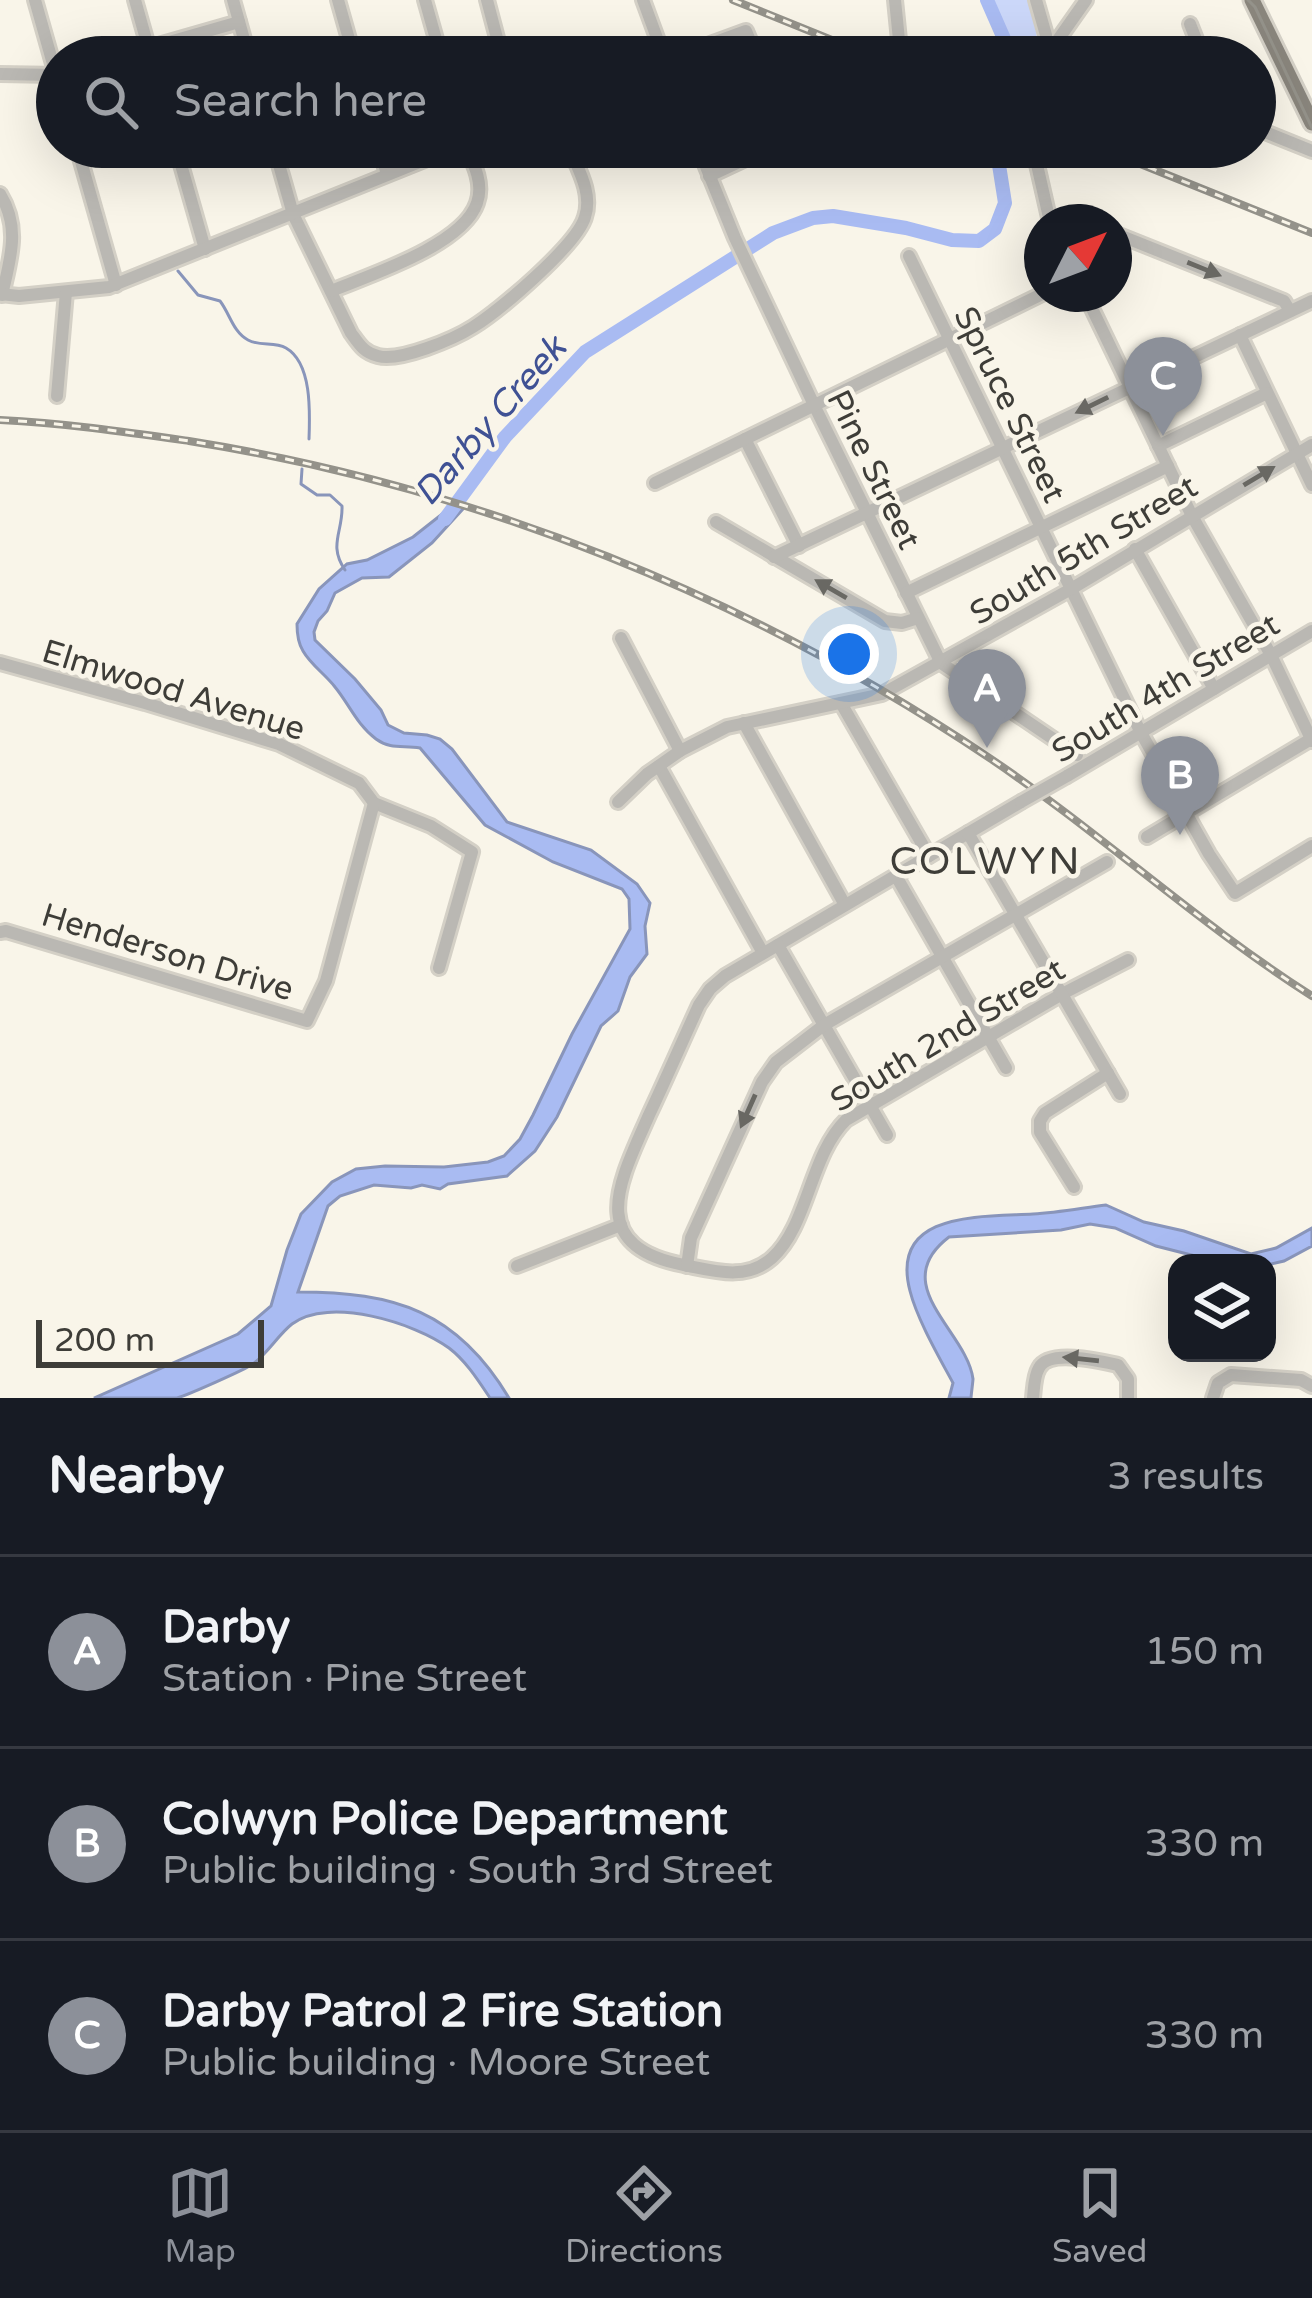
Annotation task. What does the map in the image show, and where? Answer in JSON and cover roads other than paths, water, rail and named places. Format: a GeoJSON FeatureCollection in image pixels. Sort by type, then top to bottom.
{"type":"FeatureCollection","features":[{"type":"Feature","properties":{"kind":"main road"},"geometry":{"type":"LineString","coordinates":[[1252,0],[1270,36]]}},
{"type":"Feature","properties":{"kind":"main road"},"geometry":{"type":"LineString","coordinates":[[1276,48],[1311,119]]}},
{"type":"Feature","properties":{"kind":"street"},"geometry":{"type":"LineString","coordinates":[[35,0],[45,36]]}},
{"type":"Feature","properties":{"kind":"street"},"geometry":{"type":"LineString","coordinates":[[134,0],[144,36]]}},
{"type":"Feature","properties":{"kind":"street"},"geometry":{"type":"LineString","coordinates":[[233,0],[243,36]]}},
{"type":"Feature","properties":{"kind":"street"},"geometry":{"type":"LineString","coordinates":[[338,0],[348,36]]}},
{"type":"Feature","properties":{"kind":"street"},"geometry":{"type":"LineString","coordinates":[[425,0],[435,36]]}},
{"type":"Feature","properties":{"kind":"street"},"geometry":{"type":"LineString","coordinates":[[487,0],[496,36]]}},
{"type":"Feature","properties":{"kind":"street"},"geometry":{"type":"LineString","coordinates":[[643,0],[656,36]]}},
{"type":"Feature","properties":{"kind":"street"},"geometry":{"type":"LineString","coordinates":[[895,0],[899,36]]}},
{"type":"Feature","properties":{"kind":"street"},"geometry":{"type":"LineString","coordinates":[[1036,0],[1046,36]]}},
{"type":"Feature","properties":{"kind":"street"},"geometry":{"type":"LineString","coordinates":[[1062,36],[1086,0]]}},
{"type":"Feature","properties":{"kind":"street"},"geometry":{"type":"LineString","coordinates":[[197,36],[239,22]]}},
{"type":"Feature","properties":{"kind":"street"},"geometry":{"type":"LineString","coordinates":[[1190,24],[1195,36]]}},
{"type":"Feature","properties":{"kind":"street"},"geometry":{"type":"LineString","coordinates":[[0,74],[36,75]]}},
{"type":"Feature","properties":{"kind":"street"},"geometry":{"type":"LineString","coordinates":[[1276,136],[1312,151]]}},
{"type":"Feature","properties":{"kind":"street"},"geometry":{"type":"LineString","coordinates":[[83,168],[116,285]]}},
{"type":"Feature","properties":{"kind":"street"},"geometry":{"type":"LineString","coordinates":[[182,168],[205,249]]}},
{"type":"Feature","properties":{"kind":"street"},"geometry":{"type":"LineString","coordinates":[[280,168],[293,214],[351,333],[363,350],[382,358],[407,355],[472,328],[563,248],[580,229],[588,203],[577,168]]}},
{"type":"Feature","properties":{"kind":"street"},"geometry":{"type":"LineString","coordinates":[[385,168],[387,174]]}},
{"type":"Feature","properties":{"kind":"street"},"geometry":{"type":"LineString","coordinates":[[0,194],[13,232],[1,295],[19,296],[116,285],[404,168]]}},
{"type":"Feature","properties":{"kind":"street"},"geometry":{"type":"LineString","coordinates":[[331,290],[423,252],[468,219],[480,191],[473,168]]}},
{"type":"Feature","properties":{"kind":"street","name":"Pine Street"},"geometry":{"type":"LineString","coordinates":[[706,168],[814,405],[941,663],[1077,754]]}},
{"type":"Feature","properties":{"kind":"street"},"geometry":{"type":"LineString","coordinates":[[709,176],[726,168]]}},
{"type":"Feature","properties":{"kind":"street"},"geometry":{"type":"LineString","coordinates":[[1038,168],[1046,204]]}},
{"type":"Feature","properties":{"kind":"street"},"geometry":{"type":"LineString","coordinates":[[1132,240],[1284,301],[1290,311]]}},
{"type":"Feature","properties":{"kind":"street","name":"Spruce Street"},"geometry":{"type":"LineString","coordinates":[[909,256],[1140,731],[1234,892],[1312,846]]}},
{"type":"Feature","properties":{"kind":"street"},"geometry":{"type":"LineString","coordinates":[[57,396],[66,292]]}},
{"type":"Feature","properties":{"kind":"street"},"geometry":{"type":"LineString","coordinates":[[774,557],[1312,301]]}},
{"type":"Feature","properties":{"kind":"street"},"geometry":{"type":"LineString","coordinates":[[655,483],[1024,303]]}},
{"type":"Feature","properties":{"kind":"street"},"geometry":{"type":"LineString","coordinates":[[1094,312],[1192,516],[1271,655],[1312,740],[1147,837]]}},
{"type":"Feature","properties":{"kind":"street"},"geometry":{"type":"LineString","coordinates":[[1240,335],[1312,484]]}},
{"type":"Feature","properties":{"kind":"street"},"geometry":{"type":"LineString","coordinates":[[1158,446],[1268,392]]}},
{"type":"Feature","properties":{"kind":"street"},"geometry":{"type":"LineString","coordinates":[[745,439],[799,546]]}},
{"type":"Feature","properties":{"kind":"street","name":"South 5th Street"},"geometry":{"type":"LineString","coordinates":[[618,802],[658,766],[727,727],[882,694],[1071,589],[1312,445]]}},
{"type":"Feature","properties":{"kind":"street"},"geometry":{"type":"LineString","coordinates":[[906,593],[1168,466]]}},
{"type":"Feature","properties":{"kind":"street"},"geometry":{"type":"LineString","coordinates":[[716,522],[888,622],[918,618]]}},
{"type":"Feature","properties":{"kind":"street"},"geometry":{"type":"LineString","coordinates":[[1136,550],[1214,689]]}},
{"type":"Feature","properties":{"kind":"street","name":"South 4th Street"},"geometry":{"type":"LineString","coordinates":[[621,1225],[617,1197],[621,1179],[699,1005],[718,981],[1312,631]]}},
{"type":"Feature","properties":{"kind":"street"},"geometry":{"type":"LineString","coordinates":[[621,638],[680,752]]}},
{"type":"Feature","properties":{"kind":"street","name":"Elmwood Avenue"},"geometry":{"type":"LineString","coordinates":[[0,663],[279,745],[359,783],[374,803],[431,826],[472,852],[439,968]]}},
{"type":"Feature","properties":{"kind":"street"},"geometry":{"type":"LineString","coordinates":[[1295,706],[1312,698]]}},
{"type":"Feature","properties":{"kind":"street"},"geometry":{"type":"LineString","coordinates":[[841,703],[929,856]]}},
{"type":"Feature","properties":{"kind":"street"},"geometry":{"type":"LineString","coordinates":[[744,723],[845,905]]}},
{"type":"Feature","properties":{"kind":"street"},"geometry":{"type":"LineString","coordinates":[[658,766],[763,953]]}},
{"type":"Feature","properties":{"kind":"street","name":"Henderson Drive"},"geometry":{"type":"LineString","coordinates":[[0,932],[307,1021],[326,981],[374,803]]}},
{"type":"Feature","properties":{"kind":"street"},"geometry":{"type":"LineString","coordinates":[[968,833],[1120,1094]]}},
{"type":"Feature","properties":{"kind":"street"},"geometry":{"type":"LineString","coordinates":[[517,1266],[621,1225],[649,1256],[687,1266],[691,1238],[762,1082],[776,1062],[824,1025],[1107,862]]}},
{"type":"Feature","properties":{"kind":"street"},"geometry":{"type":"LineString","coordinates":[[896,876],[1006,1068]]}},
{"type":"Feature","properties":{"kind":"street"},"geometry":{"type":"LineString","coordinates":[[778,944],[887,1135]]}},
{"type":"Feature","properties":{"kind":"street","name":"South 2nd Street"},"geometry":{"type":"LineString","coordinates":[[687,1266],[748,1272],[770,1260],[786,1240],[833,1136],[846,1120],[1128,960]]}},
{"type":"Feature","properties":{"kind":"street"},"geometry":{"type":"LineString","coordinates":[[1074,1187],[1040,1132],[1040,1121],[1045,1113],[1108,1073]]}},
{"type":"Feature","properties":{"kind":"street"},"geometry":{"type":"LineString","coordinates":[[1033,1398],[1041,1364],[1060,1357],[1121,1367],[1128,1378],[1128,1398]]}},
{"type":"Feature","properties":{"kind":"street"},"geometry":{"type":"LineString","coordinates":[[1214,1398],[1219,1382],[1231,1375],[1312,1386]]}},
{"type":"Feature","properties":{"kind":"waterway","name":"Darby Creek"},"geometry":{"type":"LineString","coordinates":[[987,0],[1003,36]]}},
{"type":"Feature","properties":{"kind":"waterway","name":"Darby Creek"},"geometry":{"type":"LineString","coordinates":[[445,519],[505,437],[585,352],[773,233],[813,218],[833,216],[979,241],[995,229],[1005,203],[999,168]]}},
{"type":"Feature","properties":{"kind":"waterway"},"geometry":{"type":"LineString","coordinates":[[178,271],[198,295],[220,301],[243,337],[281,346],[294,355],[308,389],[309,439]]}},
{"type":"Feature","properties":{"kind":"waterway"},"geometry":{"type":"LineString","coordinates":[[302,469],[301,484],[317,495],[330,495],[342,506],[337,546],[345,570]]}},
{"type":"Feature","properties":{"kind":"tram line"},"geometry":{"type":"LineString","coordinates":[[1248,0],[1269,36]]}},
{"type":"Feature","properties":{"kind":"tram line"},"geometry":{"type":"LineString","coordinates":[[1276,52],[1312,128]]}},
{"type":"Feature","properties":{"kind":"railway"},"geometry":{"type":"LineString","coordinates":[[733,0],[822,36]]}},
{"type":"Feature","properties":{"kind":"railway"},"geometry":{"type":"LineString","coordinates":[[1150,168],[1312,233]]}},
{"type":"Feature","properties":{"kind":"railway"},"geometry":{"type":"LineString","coordinates":[[0,420],[189,441],[402,487],[608,556],[707,599],[805,647],[991,759],[1230,940],[1312,996]]}},
{"type":"Feature","properties":{"kind":"place","name":"Darby Patrol 2 Fire Station"},"geometry":{"type":"Point","coordinates":[1163,436]}},
{"type":"Feature","properties":{"kind":"place","name":"Darby"},"geometry":{"type":"Point","coordinates":[987,748]}},
{"type":"Feature","properties":{"kind":"place","name":"Colwyn Police Department"},"geometry":{"type":"Point","coordinates":[1180,835]}},
{"type":"Feature","properties":{"kind":"district","name":"COLWYN"},"geometry":{"type":"Point","coordinates":[986,860]}}]}
